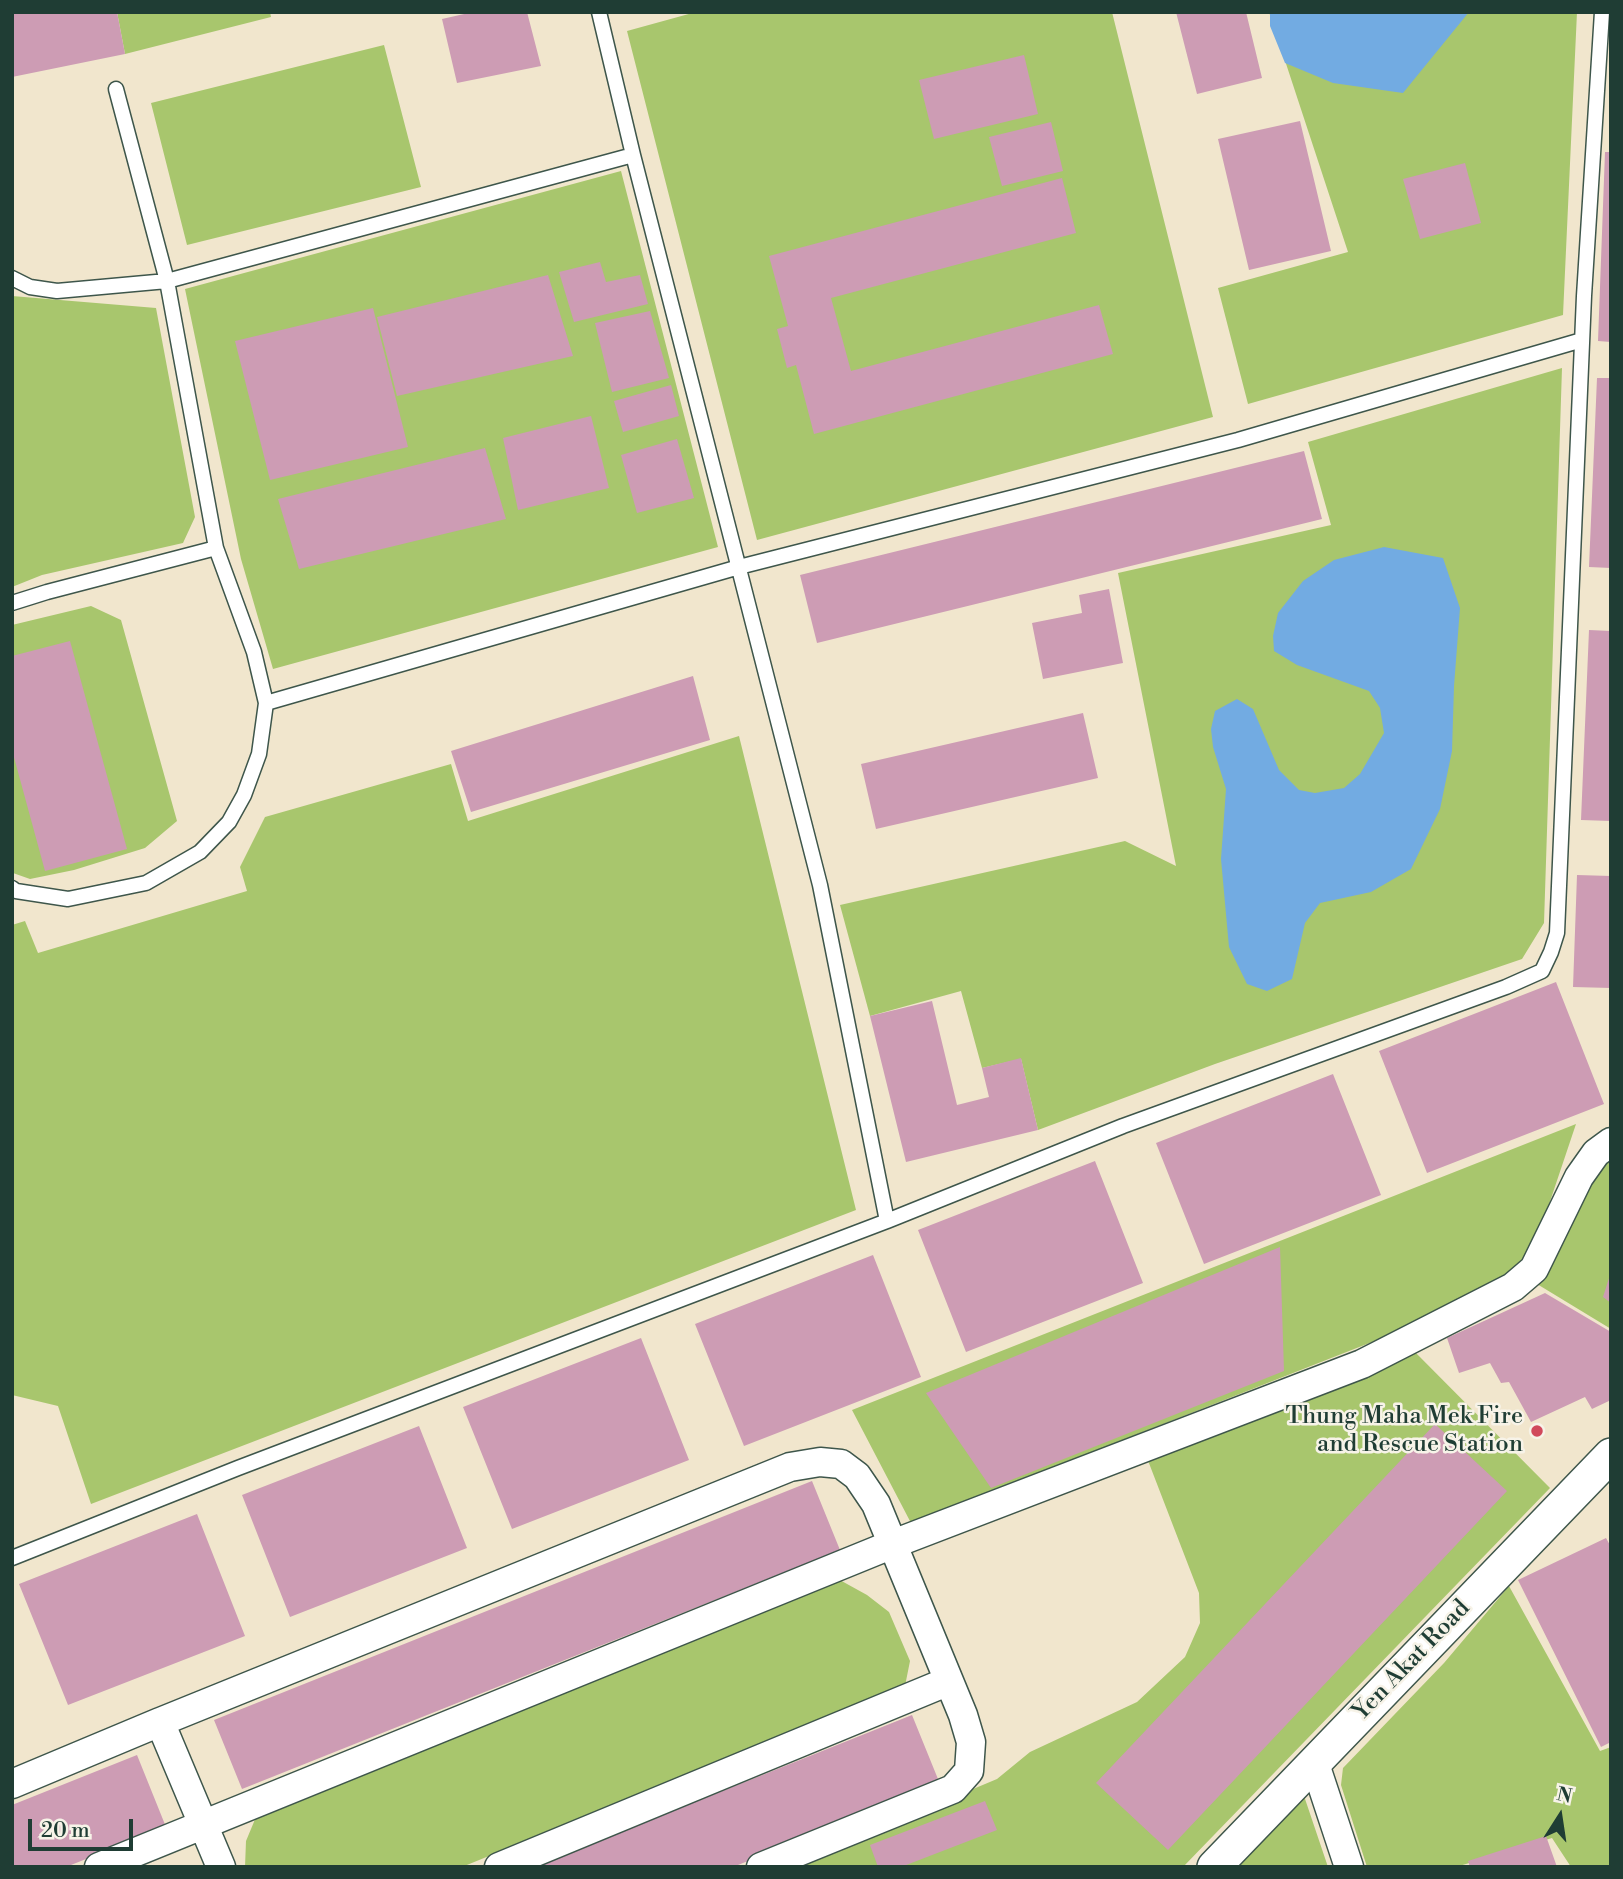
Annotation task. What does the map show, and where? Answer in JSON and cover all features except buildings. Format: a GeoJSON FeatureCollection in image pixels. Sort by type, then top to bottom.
{"type":"FeatureCollection","features":[{"type":"Feature","properties":{"kind":"street"},"geometry":{"type":"LineString","coordinates":[[99,1867],[892,1544],[1362,1364],[1489,1301],[1513,1287],[1534,1269],[1579,1177],[1596,1153],[1611,1142]]}},
{"type":"Feature","properties":{"kind":"street","name":"Yen Akat Road"},"geometry":{"type":"LineString","coordinates":[[1214,1867],[1611,1455]]}},
{"type":"Feature","properties":{"kind":"street"},"geometry":{"type":"LineString","coordinates":[[12,1784],[790,1467],[820,1462],[841,1464],[857,1476],[876,1503],[963,1715],[971,1742],[969,1771],[953,1789],[761,1867]]}},
{"type":"Feature","properties":{"kind":"street"},"geometry":{"type":"LineString","coordinates":[[499,1867],[949,1681]]}},
{"type":"Feature","properties":{"kind":"street"},"geometry":{"type":"LineString","coordinates":[[160,1722],[220,1867]]}},
{"type":"Feature","properties":{"kind":"street"},"geometry":{"type":"LineString","coordinates":[[1314,1761],[1349,1867]]}},
{"type":"Feature","properties":{"kind":"lane"},"geometry":{"type":"LineString","coordinates":[[599,12],[633,155],[820,885],[887,1221]]}},
{"type":"Feature","properties":{"kind":"lane"},"geometry":{"type":"LineString","coordinates":[[12,1558],[264,1458],[887,1221],[1123,1126],[1506,987],[1542,971],[1557,933],[1581,340],[1602,12]]}},
{"type":"Feature","properties":{"kind":"lane"},"geometry":{"type":"LineString","coordinates":[[12,888],[16,891],[68,899],[146,883],[200,852],[229,822],[244,795],[259,754],[266,703],[254,652],[216,548],[167,281],[116,89]]}},
{"type":"Feature","properties":{"kind":"lane"},"geometry":{"type":"LineString","coordinates":[[12,278],[30,287],[57,291],[167,281],[633,155]]}},
{"type":"Feature","properties":{"kind":"lane"},"geometry":{"type":"LineString","coordinates":[[266,703],[739,568],[1238,440],[1581,340]]}},
{"type":"Feature","properties":{"kind":"lane"},"geometry":{"type":"LineString","coordinates":[[12,603],[216,548]]}},
{"type":"Feature","properties":{"kind":"green space"},"geometry":{"type":"Polygon","coordinates":[[[117,12],[270,12],[271,17],[125,54],[117,12]]]}},
{"type":"Feature","properties":{"kind":"green space"},"geometry":{"type":"Polygon","coordinates":[[[696,12],[1112,12],[1213,417],[757,540],[627,31],[696,12]]]}},
{"type":"Feature","properties":{"kind":"green space"},"geometry":{"type":"Polygon","coordinates":[[[1269,12],[1577,12],[1563,315],[1248,404],[1218,288],[1348,252],[1269,12]]]}},
{"type":"Feature","properties":{"kind":"green space"},"geometry":{"type":"Polygon","coordinates":[[[384,45],[421,187],[187,245],[151,103],[384,45]]]}},
{"type":"Feature","properties":{"kind":"green space"},"geometry":{"type":"Polygon","coordinates":[[[621,171],[718,547],[273,669],[241,559],[185,289],[621,171]]]}},
{"type":"Feature","properties":{"kind":"green space"},"geometry":{"type":"Polygon","coordinates":[[[12,296],[156,308],[195,517],[183,543],[42,575],[12,587],[12,296]]]}},
{"type":"Feature","properties":{"kind":"green space"},"geometry":{"type":"Polygon","coordinates":[[[1562,368],[1544,923],[1522,959],[1215,1064],[1038,1130],[1021,1059],[982,1068],[961,991],[870,1016],[840,905],[1125,841],[1176,866],[1118,573],[1331,525],[1308,442],[1562,368]]]}},
{"type":"Feature","properties":{"kind":"green space"},"geometry":{"type":"Polygon","coordinates":[[[91,606],[121,620],[177,821],[145,848],[74,870],[30,879],[13,873],[12,870],[12,625],[91,606]]]}},
{"type":"Feature","properties":{"kind":"green space"},"geometry":{"type":"Polygon","coordinates":[[[739,736],[856,1210],[91,1504],[58,1406],[12,1395],[12,925],[25,921],[38,953],[247,891],[240,867],[265,817],[451,764],[468,821],[739,736]]]}},
{"type":"Feature","properties":{"kind":"green space"},"geometry":{"type":"Polygon","coordinates":[[[1576,1124],[1531,1258],[1507,1289],[911,1523],[852,1410],[1576,1124]]]}},
{"type":"Feature","properties":{"kind":"green space"},"geometry":{"type":"Polygon","coordinates":[[[1611,1160],[1611,1329],[1537,1284],[1600,1169],[1611,1160]]]}},
{"type":"Feature","properties":{"kind":"green space"},"geometry":{"type":"Polygon","coordinates":[[[1413,1350],[1550,1488],[1183,1867],[787,1867],[997,1779],[1030,1752],[1137,1702],[1185,1657],[1200,1623],[1199,1593],[1147,1458],[1413,1350]]]}},
{"type":"Feature","properties":{"kind":"green space"},"geometry":{"type":"Polygon","coordinates":[[[838,1579],[867,1595],[889,1612],[910,1661],[905,1686],[462,1867],[245,1867],[246,1841],[256,1817],[838,1579]]]}},
{"type":"Feature","properties":{"kind":"green space"},"geometry":{"type":"Polygon","coordinates":[[[1509,1586],[1600,1751],[1611,1747],[1611,1867],[1571,1867],[1552,1838],[1456,1867],[1367,1867],[1341,1785],[1343,1768],[1444,1663],[1509,1586]]]}},
{"type":"Feature","properties":{"kind":"green space"},"geometry":{"type":"Polygon","coordinates":[[[1302,1790],[1328,1867],[1233,1867],[1302,1790]]]}},
{"type":"Feature","properties":{"kind":"water"},"geometry":{"type":"Polygon","coordinates":[[[1270,12],[1469,12],[1403,93],[1333,83],[1285,63],[1270,26],[1270,12]]]}},
{"type":"Feature","properties":{"kind":"water"},"geometry":{"type":"Polygon","coordinates":[[[1384,547],[1443,558],[1460,608],[1452,751],[1440,809],[1411,869],[1371,892],[1320,903],[1305,923],[1292,979],[1267,991],[1247,984],[1229,947],[1221,859],[1226,789],[1213,747],[1211,729],[1215,711],[1237,699],[1253,709],[1279,770],[1299,790],[1315,793],[1344,788],[1360,774],[1384,733],[1380,708],[1369,691],[1297,665],[1274,651],[1273,636],[1278,613],[1303,581],[1334,560],[1384,547]]]}},
{"type":"Feature","properties":{"kind":"place","name":"Thung Maha Mek Fire and Rescue Station"},"geometry":{"type":"Point","coordinates":[1537,1431]}}]}
